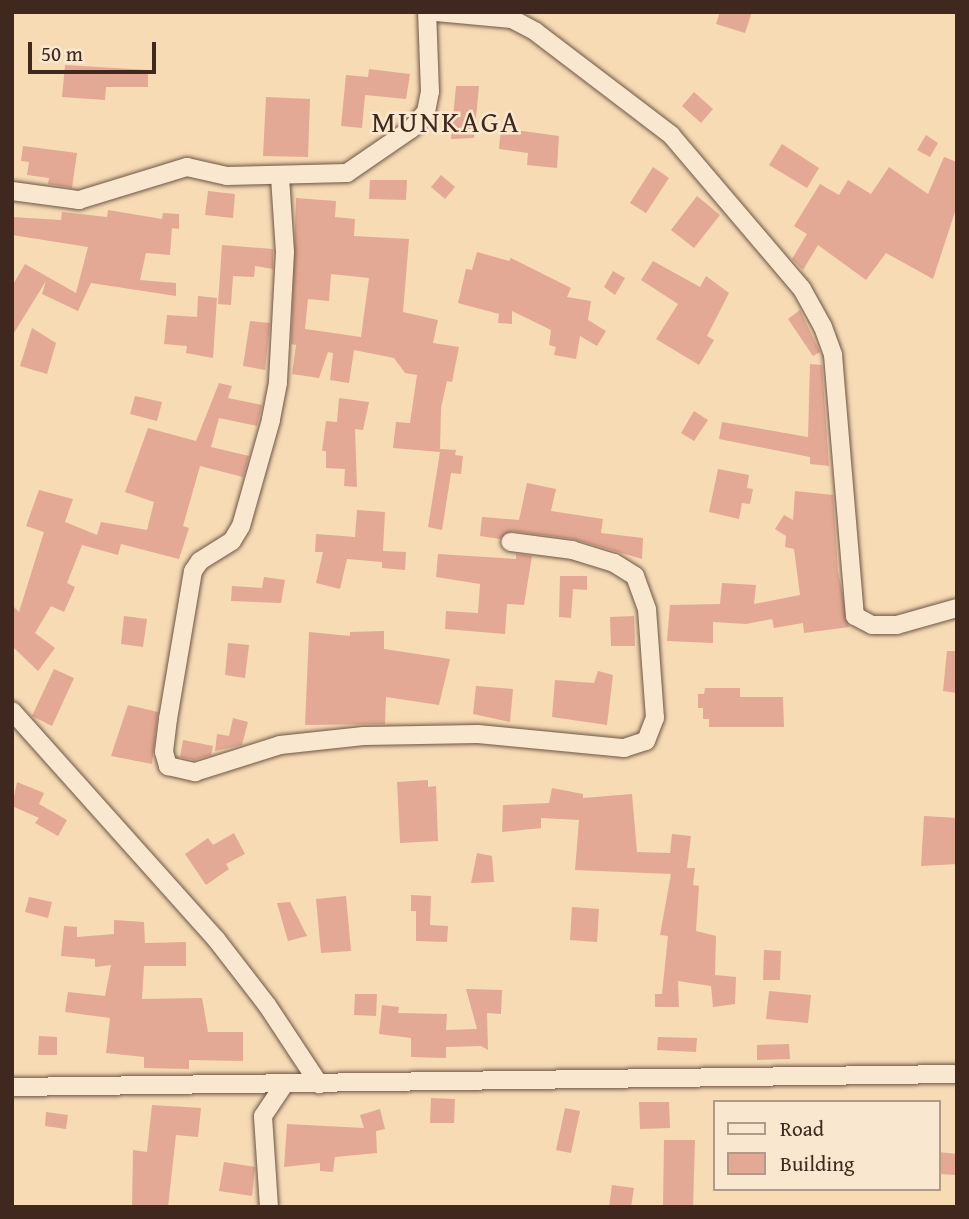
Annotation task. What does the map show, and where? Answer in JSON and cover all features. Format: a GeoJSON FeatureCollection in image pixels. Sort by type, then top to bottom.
{"type":"FeatureCollection","features":[{"type":"Feature","properties":{"kind":"street"},"geometry":{"type":"LineString","coordinates":[[12,191],[79,200],[187,167],[227,176],[279,177],[347,173],[411,129],[426,112],[430,92],[427,12]]}},
{"type":"Feature","properties":{"kind":"street"},"geometry":{"type":"LineString","coordinates":[[436,12],[512,19],[536,32],[671,135],[802,289],[823,327],[833,355],[855,617],[872,625],[897,625],[957,608]]}},
{"type":"Feature","properties":{"kind":"street"},"geometry":{"type":"LineString","coordinates":[[279,177],[285,252],[278,383],[271,420],[241,526],[232,541],[200,561],[193,570],[168,719],[164,752],[167,766],[195,772],[280,745],[364,736],[478,734],[624,748],[646,741],[655,718],[646,609],[635,576],[614,563],[572,550],[511,542]]}},
{"type":"Feature","properties":{"kind":"street"},"geometry":{"type":"LineString","coordinates":[[12,711],[216,939],[267,1005],[319,1084]]}},
{"type":"Feature","properties":{"kind":"street"},"geometry":{"type":"LineString","coordinates":[[12,1087],[957,1074]]}},
{"type":"Feature","properties":{"kind":"street"},"geometry":{"type":"LineString","coordinates":[[269,1207],[263,1116],[284,1085]]}},
{"type":"Feature","properties":{"kind":"building"},"geometry":{"type":"Polygon","coordinates":[[[720,12],[752,12],[745,33],[716,24],[720,12]]]}},
{"type":"Feature","properties":{"kind":"building"},"geometry":{"type":"Polygon","coordinates":[[[65,65],[148,70],[148,87],[106,87],[105,100],[62,97],[65,65]]]}},
{"type":"Feature","properties":{"kind":"building"},"geometry":{"type":"Polygon","coordinates":[[[369,69],[410,74],[406,99],[365,95],[362,128],[341,126],[346,75],[368,77],[369,69]]]}},
{"type":"Feature","properties":{"kind":"building"},"geometry":{"type":"Polygon","coordinates":[[[456,86],[479,86],[474,138],[451,139],[456,86]]]}},
{"type":"Feature","properties":{"kind":"building"},"geometry":{"type":"Polygon","coordinates":[[[694,92],[713,109],[701,123],[682,106],[694,92]]]}},
{"type":"Feature","properties":{"kind":"building"},"geometry":{"type":"Polygon","coordinates":[[[266,97],[310,99],[308,157],[263,156],[266,97]]]}},
{"type":"Feature","properties":{"kind":"building"},"geometry":{"type":"Polygon","coordinates":[[[501,128],[559,136],[557,168],[527,165],[528,153],[499,149],[501,128]]]}},
{"type":"Feature","properties":{"kind":"building"},"geometry":{"type":"Polygon","coordinates":[[[926,135],[938,143],[930,157],[917,150],[926,135]]]}},
{"type":"Feature","properties":{"kind":"building"},"geometry":{"type":"Polygon","coordinates":[[[782,144],[819,168],[807,188],[769,165],[782,144]]]}},
{"type":"Feature","properties":{"kind":"building"},"geometry":{"type":"Polygon","coordinates":[[[23,146],[77,153],[72,188],[48,184],[49,178],[27,175],[29,162],[21,161],[23,146]]]}},
{"type":"Feature","properties":{"kind":"building"},"geometry":{"type":"Polygon","coordinates":[[[944,157],[957,162],[957,206],[933,279],[886,253],[866,280],[818,245],[803,270],[792,259],[807,234],[794,226],[820,184],[839,195],[848,180],[871,194],[889,167],[928,194],[944,157]]]}},
{"type":"Feature","properties":{"kind":"building"},"geometry":{"type":"Polygon","coordinates":[[[653,167],[669,178],[646,213],[630,203],[653,167]]]}},
{"type":"Feature","properties":{"kind":"building"},"geometry":{"type":"Polygon","coordinates":[[[441,175],[455,187],[445,199],[431,187],[441,175]]]}},
{"type":"Feature","properties":{"kind":"building"},"geometry":{"type":"Polygon","coordinates":[[[370,180],[407,180],[406,200],[369,199],[370,180]]]}},
{"type":"Feature","properties":{"kind":"building"},"geometry":{"type":"Polygon","coordinates":[[[208,191],[235,194],[233,218],[205,215],[208,191]]]}},
{"type":"Feature","properties":{"kind":"building"},"geometry":{"type":"Polygon","coordinates":[[[697,196],[720,215],[694,248],[671,230],[697,196]]]}},
{"type":"Feature","properties":{"kind":"building"},"geometry":{"type":"Polygon","coordinates":[[[296,198],[336,201],[335,217],[355,219],[354,236],[409,239],[403,312],[438,320],[433,343],[459,347],[452,382],[447,381],[441,408],[440,449],[456,450],[455,455],[463,456],[461,474],[451,473],[442,530],[428,527],[440,452],[393,448],[396,422],[410,423],[417,375],[405,373],[394,358],[354,350],[349,383],[330,380],[333,353],[328,352],[319,378],[292,374],[296,345],[291,344],[296,198]],[[331,274],[329,301],[308,299],[305,329],[361,337],[369,278],[331,274]]]}},
{"type":"Feature","properties":{"kind":"building"},"geometry":{"type":"Polygon","coordinates":[[[108,210],[162,219],[163,213],[179,214],[179,229],[172,228],[170,255],[146,253],[140,280],[176,283],[176,296],[91,283],[78,311],[42,294],[46,281],[12,336],[12,286],[25,264],[76,293],[88,247],[12,235],[12,217],[61,220],[62,212],[107,217],[108,210]]]}},
{"type":"Feature","properties":{"kind":"building"},"geometry":{"type":"Polygon","coordinates":[[[222,245],[273,249],[273,269],[255,266],[254,277],[233,276],[231,305],[218,304],[222,245]]]}},
{"type":"Feature","properties":{"kind":"building"},"geometry":{"type":"Polygon","coordinates":[[[477,252],[509,261],[511,258],[571,288],[567,297],[591,301],[588,320],[606,331],[597,346],[580,336],[576,359],[554,355],[556,347],[549,345],[551,330],[512,311],[512,324],[498,323],[499,314],[458,303],[466,269],[472,270],[477,252]]]}},
{"type":"Feature","properties":{"kind":"building"},"geometry":{"type":"Polygon","coordinates":[[[653,261],[700,287],[706,276],[729,293],[707,336],[714,340],[699,365],[656,339],[678,304],[641,280],[653,261]]]}},
{"type":"Feature","properties":{"kind":"building"},"geometry":{"type":"Polygon","coordinates":[[[613,271],[625,278],[615,295],[604,287],[613,271]]]}},
{"type":"Feature","properties":{"kind":"building"},"geometry":{"type":"Polygon","coordinates":[[[198,296],[217,298],[213,358],[186,353],[187,346],[164,344],[167,315],[197,317],[198,296]]]}},
{"type":"Feature","properties":{"kind":"building"},"geometry":{"type":"Polygon","coordinates":[[[800,310],[820,352],[813,356],[788,319],[800,310]]]}},
{"type":"Feature","properties":{"kind":"building"},"geometry":{"type":"Polygon","coordinates":[[[250,321],[270,323],[265,370],[243,366],[250,321]]]}},
{"type":"Feature","properties":{"kind":"building"},"geometry":{"type":"Polygon","coordinates":[[[32,328],[56,343],[47,374],[20,366],[32,328]]]}},
{"type":"Feature","properties":{"kind":"building"},"geometry":{"type":"Polygon","coordinates":[[[810,364],[822,365],[829,466],[810,464],[810,457],[719,439],[722,422],[808,437],[810,364]]]}},
{"type":"Feature","properties":{"kind":"building"},"geometry":{"type":"Polygon","coordinates":[[[219,383],[232,386],[228,398],[262,405],[257,426],[219,418],[211,447],[249,456],[243,477],[200,466],[183,526],[189,528],[179,559],[121,544],[118,555],[82,545],[67,583],[75,587],[64,612],[51,606],[35,633],[55,648],[38,671],[12,646],[12,605],[19,612],[44,532],[26,526],[39,490],[73,499],[65,522],[97,535],[101,522],[147,530],[154,502],[125,492],[148,428],[196,441],[219,383]]]}},
{"type":"Feature","properties":{"kind":"building"},"geometry":{"type":"Polygon","coordinates":[[[135,396],[162,402],[157,421],[130,414],[135,396]]]}},
{"type":"Feature","properties":{"kind":"building"},"geometry":{"type":"Polygon","coordinates":[[[339,398],[369,402],[363,430],[355,429],[357,487],[344,486],[345,469],[326,468],[326,451],[322,451],[326,421],[337,422],[339,398]]]}},
{"type":"Feature","properties":{"kind":"building"},"geometry":{"type":"Polygon","coordinates":[[[694,411],[708,420],[694,441],[681,433],[694,411]]]}},
{"type":"Feature","properties":{"kind":"building"},"geometry":{"type":"Polygon","coordinates":[[[718,469],[749,475],[747,488],[753,489],[750,504],[742,503],[739,519],[709,512],[718,469]]]}},
{"type":"Feature","properties":{"kind":"building"},"geometry":{"type":"Polygon","coordinates":[[[527,483],[556,489],[551,511],[603,519],[601,533],[643,538],[642,559],[573,539],[512,531],[500,539],[480,536],[482,517],[519,520],[527,483]]]}},
{"type":"Feature","properties":{"kind":"building"},"geometry":{"type":"Polygon","coordinates":[[[795,491],[833,495],[838,571],[849,627],[804,633],[803,623],[774,628],[772,619],[746,624],[713,622],[713,643],[667,641],[670,605],[720,604],[722,583],[756,585],[754,604],[800,595],[794,549],[785,547],[786,536],[775,529],[784,515],[793,520],[795,491]]]}},
{"type":"Feature","properties":{"kind":"building"},"geometry":{"type":"Polygon","coordinates":[[[357,510],[385,512],[383,551],[406,552],[405,570],[382,568],[382,562],[347,559],[340,589],[316,583],[323,552],[315,552],[316,534],[355,537],[357,510]]]}},
{"type":"Feature","properties":{"kind":"building"},"geometry":{"type":"Polygon","coordinates":[[[438,554],[516,559],[516,554],[532,556],[524,605],[507,604],[505,634],[445,629],[446,611],[478,613],[480,584],[436,577],[438,554]]]}},
{"type":"Feature","properties":{"kind":"building"},"geometry":{"type":"Polygon","coordinates":[[[560,576],[587,576],[587,590],[573,589],[571,618],[559,617],[560,576]]]}},
{"type":"Feature","properties":{"kind":"building"},"geometry":{"type":"Polygon","coordinates":[[[264,577],[285,580],[281,603],[231,601],[232,586],[262,588],[264,577]]]}},
{"type":"Feature","properties":{"kind":"building"},"geometry":{"type":"Polygon","coordinates":[[[124,616],[147,619],[143,647],[121,644],[124,616]]]}},
{"type":"Feature","properties":{"kind":"building"},"geometry":{"type":"Polygon","coordinates":[[[634,616],[635,646],[611,646],[610,617],[634,616]]]}},
{"type":"Feature","properties":{"kind":"building"},"geometry":{"type":"Polygon","coordinates":[[[384,631],[384,649],[450,659],[439,705],[386,697],[385,724],[305,725],[309,632],[350,636],[350,632],[384,631]]]}},
{"type":"Feature","properties":{"kind":"building"},"geometry":{"type":"Polygon","coordinates":[[[228,643],[249,645],[245,678],[225,675],[228,643]]]}},
{"type":"Feature","properties":{"kind":"building"},"geometry":{"type":"Polygon","coordinates":[[[947,651],[957,651],[957,693],[943,691],[947,651]]]}},
{"type":"Feature","properties":{"kind":"building"},"geometry":{"type":"Polygon","coordinates":[[[54,669],[74,678],[52,726],[32,716],[54,669]]]}},
{"type":"Feature","properties":{"kind":"building"},"geometry":{"type":"Polygon","coordinates":[[[598,671],[613,675],[607,725],[552,717],[555,680],[594,683],[598,671]]]}},
{"type":"Feature","properties":{"kind":"building"},"geometry":{"type":"Polygon","coordinates":[[[476,686],[513,689],[510,722],[473,714],[476,686]]]}},
{"type":"Feature","properties":{"kind":"building"},"geometry":{"type":"Polygon","coordinates":[[[705,688],[740,688],[740,697],[783,697],[784,727],[709,727],[709,719],[703,719],[703,708],[698,708],[698,694],[704,694],[705,688]]]}},
{"type":"Feature","properties":{"kind":"building"},"geometry":{"type":"Polygon","coordinates":[[[128,705],[158,712],[152,764],[111,756],[128,705]]]}},
{"type":"Feature","properties":{"kind":"building"},"geometry":{"type":"Polygon","coordinates":[[[233,718],[248,722],[242,745],[215,751],[217,734],[229,736],[233,718]]]}},
{"type":"Feature","properties":{"kind":"building"},"geometry":{"type":"Polygon","coordinates":[[[183,740],[213,746],[211,755],[194,760],[180,757],[183,740]]]}},
{"type":"Feature","properties":{"kind":"building"},"geometry":{"type":"Polygon","coordinates":[[[428,780],[428,787],[436,786],[438,841],[400,843],[397,782],[428,780]]]}},
{"type":"Feature","properties":{"kind":"building"},"geometry":{"type":"Polygon","coordinates":[[[17,782],[44,793],[39,804],[67,820],[58,836],[35,823],[39,818],[12,806],[17,782]]]}},
{"type":"Feature","properties":{"kind":"building"},"geometry":{"type":"Polygon","coordinates":[[[552,788],[583,794],[583,798],[632,794],[637,852],[670,853],[672,834],[691,836],[687,868],[695,868],[693,885],[699,886],[696,931],[716,936],[715,975],[736,977],[735,1004],[713,1007],[711,986],[678,981],[679,1007],[655,1007],[655,994],[662,994],[668,936],[660,935],[671,874],[575,870],[579,820],[541,818],[541,828],[502,832],[503,805],[549,803],[552,788]]]}},
{"type":"Feature","properties":{"kind":"building"},"geometry":{"type":"Polygon","coordinates":[[[924,816],[957,818],[957,864],[921,866],[924,816]]]}},
{"type":"Feature","properties":{"kind":"building"},"geometry":{"type":"Polygon","coordinates":[[[234,833],[245,854],[226,864],[229,869],[206,885],[185,854],[208,838],[213,845],[234,833]]]}},
{"type":"Feature","properties":{"kind":"building"},"geometry":{"type":"Polygon","coordinates":[[[477,853],[492,856],[494,882],[471,883],[477,853]]]}},
{"type":"Feature","properties":{"kind":"building"},"geometry":{"type":"Polygon","coordinates":[[[411,895],[431,896],[430,925],[448,926],[447,942],[416,941],[416,911],[411,911],[411,895]]]}},
{"type":"Feature","properties":{"kind":"building"},"geometry":{"type":"Polygon","coordinates":[[[346,896],[351,951],[321,953],[316,899],[346,896]]]}},
{"type":"Feature","properties":{"kind":"building"},"geometry":{"type":"Polygon","coordinates":[[[29,897],[52,902],[48,918],[25,912],[29,897]]]}},
{"type":"Feature","properties":{"kind":"building"},"geometry":{"type":"Polygon","coordinates":[[[290,902],[307,936],[288,941],[277,903],[290,902]]]}},
{"type":"Feature","properties":{"kind":"building"},"geometry":{"type":"Polygon","coordinates":[[[572,907],[599,909],[597,942],[570,940],[572,907]]]}},
{"type":"Feature","properties":{"kind":"building"},"geometry":{"type":"Polygon","coordinates":[[[114,920],[144,922],[145,943],[186,942],[186,966],[144,966],[142,999],[202,998],[208,1032],[243,1032],[243,1061],[189,1060],[189,1069],[144,1068],[144,1057],[106,1053],[110,1018],[65,1012],[68,992],[105,996],[111,965],[95,967],[95,959],[61,956],[64,926],[77,927],[77,937],[114,934],[114,920]]]}},
{"type":"Feature","properties":{"kind":"building"},"geometry":{"type":"Polygon","coordinates":[[[764,950],[781,951],[780,980],[763,980],[764,950]]]}},
{"type":"Feature","properties":{"kind":"building"},"geometry":{"type":"Polygon","coordinates":[[[466,989],[502,990],[501,1014],[487,1013],[488,1050],[481,1046],[446,1047],[446,1058],[411,1057],[411,1038],[379,1034],[382,1005],[399,1007],[398,1013],[447,1014],[446,1030],[477,1029],[466,989]]]}},
{"type":"Feature","properties":{"kind":"building"},"geometry":{"type":"Polygon","coordinates":[[[769,991],[811,995],[808,1023],[766,1019],[769,991]]]}},
{"type":"Feature","properties":{"kind":"building"},"geometry":{"type":"Polygon","coordinates":[[[355,994],[377,994],[376,1016],[354,1015],[355,994]]]}},
{"type":"Feature","properties":{"kind":"building"},"geometry":{"type":"Polygon","coordinates":[[[39,1036],[57,1037],[57,1055],[38,1055],[39,1036]]]}},
{"type":"Feature","properties":{"kind":"building"},"geometry":{"type":"Polygon","coordinates":[[[658,1037],[697,1038],[696,1052],[657,1050],[658,1037]]]}},
{"type":"Feature","properties":{"kind":"building"},"geometry":{"type":"Polygon","coordinates":[[[789,1044],[790,1059],[757,1060],[757,1045],[789,1044]]]}},
{"type":"Feature","properties":{"kind":"building"},"geometry":{"type":"Polygon","coordinates":[[[431,1098],[455,1099],[454,1123],[430,1123],[431,1098]]]}},
{"type":"Feature","properties":{"kind":"building"},"geometry":{"type":"Polygon","coordinates":[[[639,1102],[669,1102],[670,1128],[640,1129],[639,1102]]]}},
{"type":"Feature","properties":{"kind":"building"},"geometry":{"type":"Polygon","coordinates":[[[152,1105],[201,1108],[198,1137],[176,1135],[168,1207],[132,1207],[133,1150],[147,1152],[152,1105]]]}},
{"type":"Feature","properties":{"kind":"building"},"geometry":{"type":"Polygon","coordinates":[[[565,1108],[580,1111],[571,1153],[556,1150],[565,1108]]]}},
{"type":"Feature","properties":{"kind":"building"},"geometry":{"type":"Polygon","coordinates":[[[380,1109],[385,1129],[376,1131],[377,1153],[335,1157],[333,1172],[320,1171],[320,1163],[284,1167],[287,1124],[364,1128],[360,1115],[380,1109]]]}},
{"type":"Feature","properties":{"kind":"building"},"geometry":{"type":"Polygon","coordinates":[[[46,1112],[68,1115],[66,1129],[45,1126],[46,1112]]]}},
{"type":"Feature","properties":{"kind":"building"},"geometry":{"type":"Polygon","coordinates":[[[664,1140],[695,1140],[693,1207],[663,1207],[664,1140]]]}},
{"type":"Feature","properties":{"kind":"building"},"geometry":{"type":"Polygon","coordinates":[[[941,1152],[957,1154],[957,1175],[941,1174],[941,1152]]]}},
{"type":"Feature","properties":{"kind":"building"},"geometry":{"type":"Polygon","coordinates":[[[224,1162],[255,1167],[252,1196],[219,1191],[224,1162]]]}},
{"type":"Feature","properties":{"kind":"building"},"geometry":{"type":"Polygon","coordinates":[[[612,1185],[634,1188],[631,1207],[609,1207],[612,1185]]]}},
{"type":"Feature","properties":{"kind":"district","name":"MUNKAGA"},"geometry":{"type":"Point","coordinates":[446,121]}}]}
